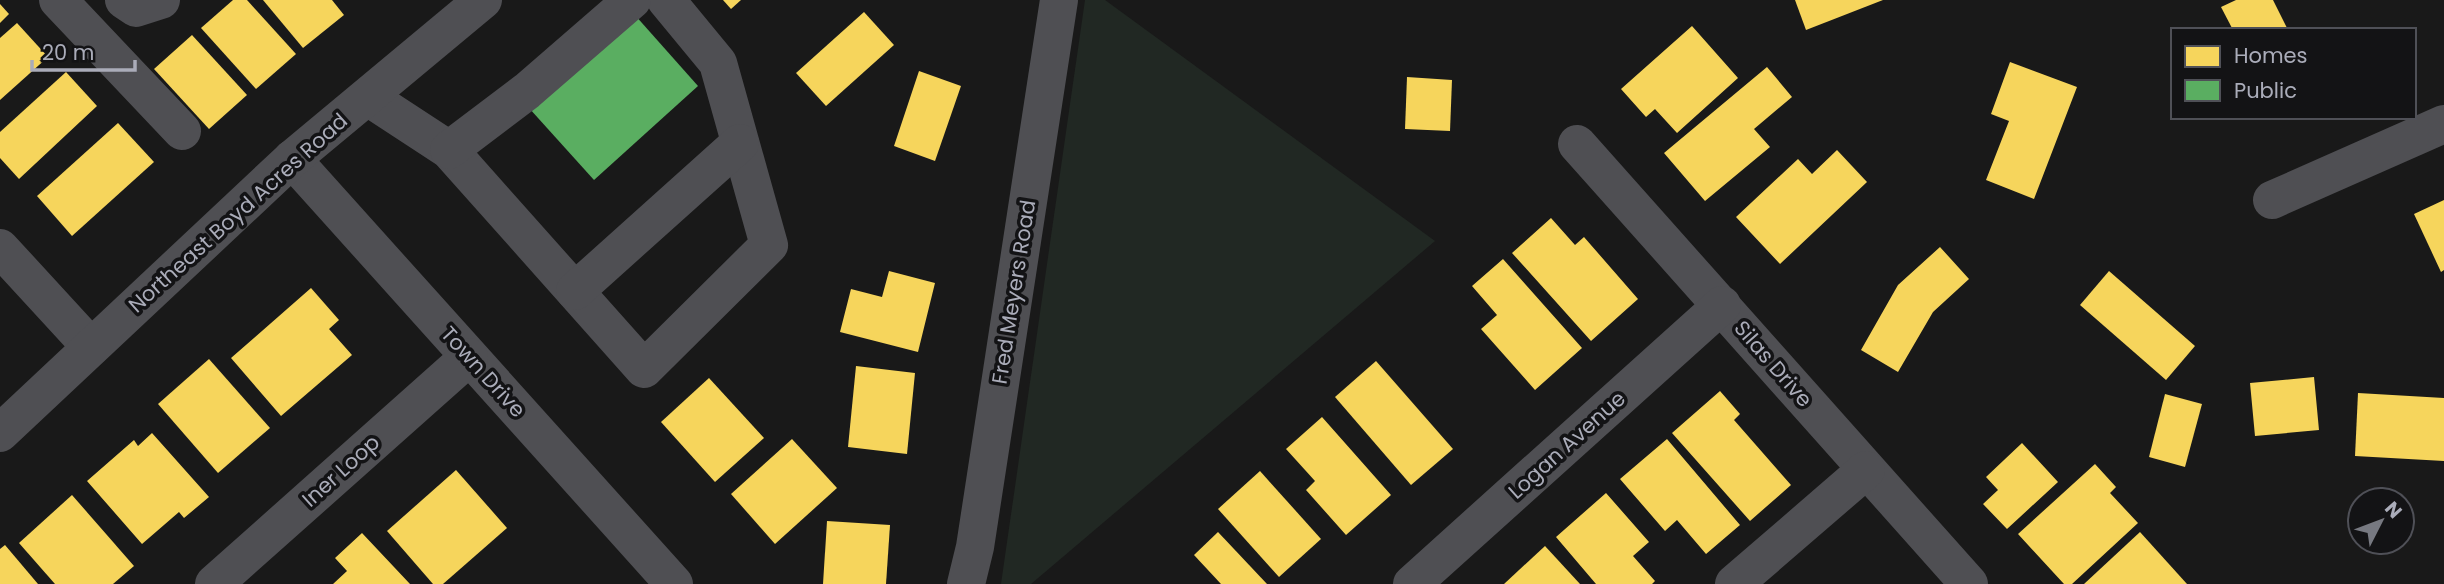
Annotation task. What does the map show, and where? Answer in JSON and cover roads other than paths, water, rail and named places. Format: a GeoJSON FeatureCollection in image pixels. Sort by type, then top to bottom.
{"type":"FeatureCollection","features":[{"type":"Feature","properties":{"kind":"street"},"geometry":{"type":"LineString","coordinates":[[58,0],[182,131]]}},
{"type":"Feature","properties":{"kind":"street"},"geometry":{"type":"LineString","coordinates":[[124,0],[136,8],[161,0]]}},
{"type":"Feature","properties":{"kind":"street","name":"Northeast Boyd Acres Road"},"geometry":{"type":"LineString","coordinates":[[0,433],[292,159],[483,0]]}},
{"type":"Feature","properties":{"kind":"street"},"geometry":{"type":"LineString","coordinates":[[449,150],[527,91],[632,0]]}},
{"type":"Feature","properties":{"kind":"street"},"geometry":{"type":"LineString","coordinates":[[368,97],[449,150],[644,369],[769,245],[718,63],[666,0]]}},
{"type":"Feature","properties":{"kind":"street","name":"Fred Meyers Road"},"geometry":{"type":"LineString","coordinates":[[966,584],[975,547],[1059,0]]}},
{"type":"Feature","properties":{"kind":"street"},"geometry":{"type":"LineString","coordinates":[[2272,200],[2444,124]]}},
{"type":"Feature","properties":{"kind":"street"},"geometry":{"type":"LineString","coordinates":[[575,291],[740,144]]}},
{"type":"Feature","properties":{"kind":"street","name":"Silas Drive"},"geometry":{"type":"LineString","coordinates":[[1577,144],[1969,584]]}},
{"type":"Feature","properties":{"kind":"street","name":"Town Drive"},"geometry":{"type":"LineString","coordinates":[[292,159],[674,584]]}},
{"type":"Feature","properties":{"kind":"street"},"geometry":{"type":"LineString","coordinates":[[0,248],[92,347]]}},
{"type":"Feature","properties":{"kind":"street","name":"Logan Avenue"},"geometry":{"type":"LineString","coordinates":[[1412,584],[1722,305]]}},
{"type":"Feature","properties":{"kind":"street","name":"Iner Loop"},"geometry":{"type":"LineString","coordinates":[[214,584],[469,357]]}},
{"type":"Feature","properties":{"kind":"street"},"geometry":{"type":"LineString","coordinates":[[1734,584],[1866,470]]}}]}
